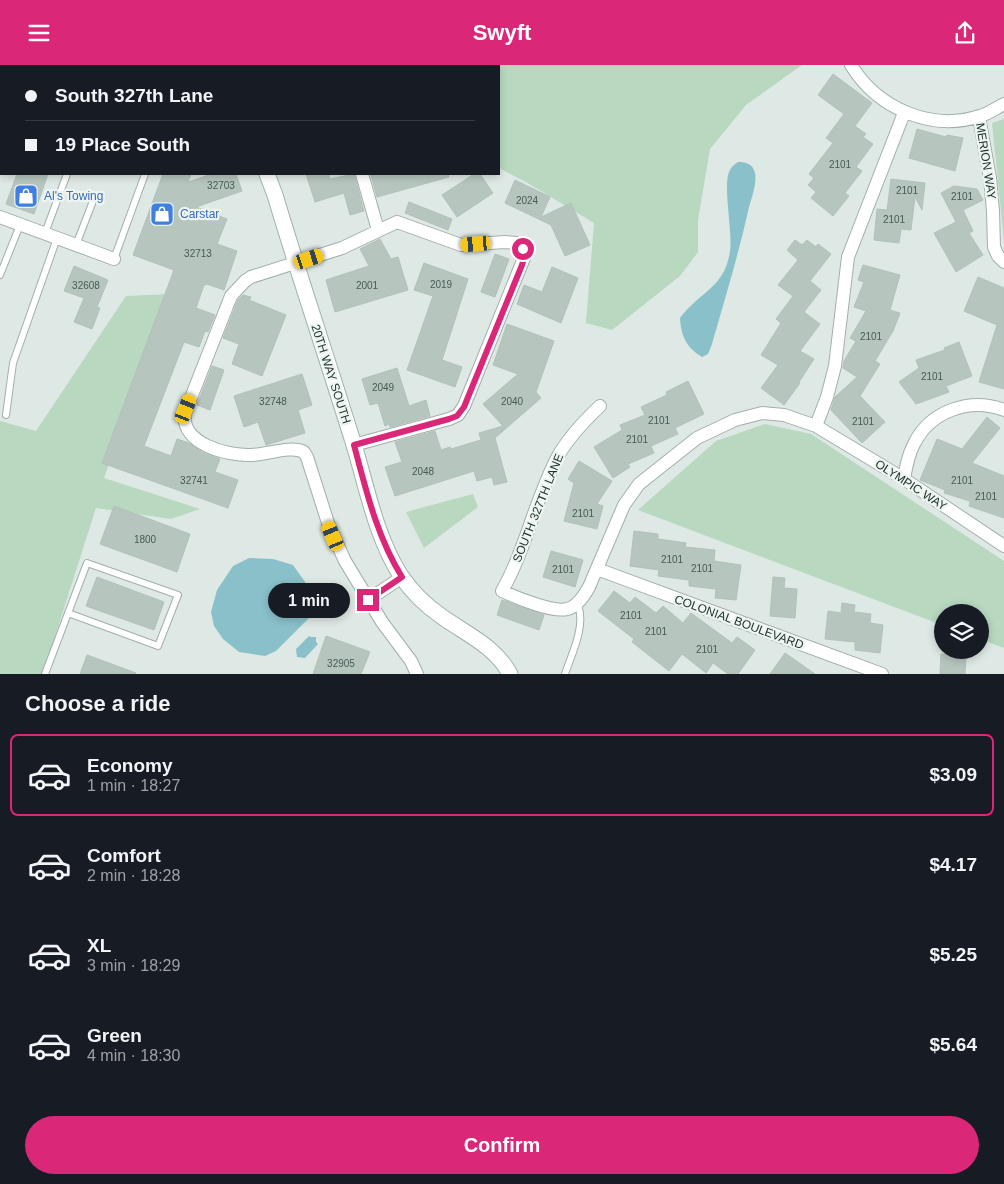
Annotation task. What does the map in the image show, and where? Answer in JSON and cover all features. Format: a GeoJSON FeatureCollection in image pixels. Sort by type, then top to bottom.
{"type":"FeatureCollection","features":[{"type":"Feature","properties":{"kind":"street"},"geometry":{"type":"LineString","coordinates":[[854,71],[872,92],[887,103],[904,113],[937,121],[979,117],[1004,104]]}},
{"type":"Feature","properties":{"kind":"street"},"geometry":{"type":"LineString","coordinates":[[816,426],[828,397],[835,366],[848,257],[904,113]]}},
{"type":"Feature","properties":{"kind":"street","name":"MERION WAY"},"geometry":{"type":"LineString","coordinates":[[979,117],[990,178],[994,247],[998,256],[1004,262]]}},
{"type":"Feature","properties":{"kind":"street","name":"20TH WAY SOUTH"},"geometry":{"type":"LineString","coordinates":[[267,175],[382,538],[402,577],[423,602],[493,652],[510,674]]}},
{"type":"Feature","properties":{"kind":"street"},"geometry":{"type":"LineString","coordinates":[[362,175],[378,230]]}},
{"type":"Feature","properties":{"kind":"street"},"geometry":{"type":"LineString","coordinates":[[0,217],[114,259]]}},
{"type":"Feature","properties":{"kind":"street"},"geometry":{"type":"LineString","coordinates":[[354,445],[449,419],[459,414],[464,407],[482,365],[524,258],[523,248],[516,243],[505,242],[461,245],[397,222],[342,248],[248,279],[232,293],[186,409],[185,425],[192,436],[199,441],[231,453],[253,455],[295,449],[304,452],[334,539],[345,561],[382,622],[414,666],[416,674]]}},
{"type":"Feature","properties":{"kind":"street"},"geometry":{"type":"LineString","coordinates":[[904,479],[907,463],[914,444],[927,426],[940,415],[957,408],[977,404],[1004,410]]}},
{"type":"Feature","properties":{"kind":"street","name":"SOUTH 327TH LANE"},"geometry":{"type":"LineString","coordinates":[[577,603],[568,609],[560,609],[527,601],[502,591],[512,572],[559,455],[579,427],[600,406]]}},
{"type":"Feature","properties":{"kind":"street","name":"OLYMPIC WAY"},"geometry":{"type":"LineString","coordinates":[[577,603],[587,591],[618,518],[630,495],[648,476],[697,438],[753,414],[784,415],[816,426],[904,479],[1004,546]]}},
{"type":"Feature","properties":{"kind":"street","name":"COLONIAL BOULEVARD"},"geometry":{"type":"LineString","coordinates":[[597,569],[882,674]]}},
{"type":"Feature","properties":{"kind":"street"},"geometry":{"type":"LineString","coordinates":[[368,600],[402,577]]}},
{"type":"Feature","properties":{"kind":"lane"},"geometry":{"type":"LineString","coordinates":[[6,415],[13,363],[51,236],[67,175]]}},
{"type":"Feature","properties":{"kind":"lane"},"geometry":{"type":"LineString","coordinates":[[114,259],[145,175]]}},
{"type":"Feature","properties":{"kind":"lane"},"geometry":{"type":"LineString","coordinates":[[76,245],[92,201]]}},
{"type":"Feature","properties":{"kind":"lane"},"geometry":{"type":"LineString","coordinates":[[0,275],[20,225]]}},
{"type":"Feature","properties":{"kind":"lane"},"geometry":{"type":"LineString","coordinates":[[46,674],[68,613],[87,563],[178,595],[158,646],[68,613]]}},
{"type":"Feature","properties":{"kind":"lane"},"geometry":{"type":"LineString","coordinates":[[565,674],[578,636],[581,612],[577,603]]}},
{"type":"Feature","properties":{"kind":"green space"},"geometry":{"type":"Polygon","coordinates":[[[500,65],[802,65],[746,105],[710,149],[698,220],[698,252],[680,276],[612,330],[586,323],[594,223],[500,169],[500,65]]]}},
{"type":"Feature","properties":{"kind":"green space"},"geometry":{"type":"Polygon","coordinates":[[[1004,119],[1004,241],[992,123],[1004,119]]]}},
{"type":"Feature","properties":{"kind":"green space"},"geometry":{"type":"Polygon","coordinates":[[[170,294],[104,478],[200,509],[171,519],[96,508],[43,674],[0,674],[0,421],[36,431],[126,296],[170,294]]]}},
{"type":"Feature","properties":{"kind":"green space"},"geometry":{"type":"Polygon","coordinates":[[[765,424],[811,434],[1004,561],[1004,648],[989,642],[989,604],[934,604],[934,622],[638,510],[716,441],[765,424]]]}},
{"type":"Feature","properties":{"kind":"green space"},"geometry":{"type":"Polygon","coordinates":[[[473,494],[478,507],[424,548],[406,512],[473,494]]]}},
{"type":"Feature","properties":{"kind":"water"},"geometry":{"type":"Polygon","coordinates":[[[738,162],[746,163],[753,167],[755,186],[712,344],[708,354],[702,357],[685,341],[680,318],[687,309],[717,282],[727,263],[731,243],[727,185],[730,170],[738,162]]]}},
{"type":"Feature","properties":{"kind":"water"},"geometry":{"type":"Polygon","coordinates":[[[249,558],[273,559],[293,565],[313,593],[314,605],[309,618],[276,651],[265,656],[239,652],[223,639],[214,626],[211,612],[217,590],[233,566],[249,558]]]}},
{"type":"Feature","properties":{"kind":"water"},"geometry":{"type":"Polygon","coordinates":[[[309,636],[316,637],[318,644],[305,658],[297,657],[296,649],[309,636]]]}},
{"type":"Feature","properties":{"kind":"building"},"geometry":{"type":"Polygon","coordinates":[[[833,74],[872,103],[855,126],[866,134],[863,137],[873,144],[856,167],[862,171],[845,193],[849,196],[833,216],[811,198],[816,192],[808,185],[814,178],[809,174],[833,143],[826,138],[844,114],[818,95],[833,74]]]}},
{"type":"Feature","properties":{"kind":"building"},"geometry":{"type":"Polygon","coordinates":[[[917,129],[946,137],[947,135],[963,138],[955,171],[909,158],[917,129]]]}},
{"type":"Feature","properties":{"kind":"building"},"geometry":{"type":"Polygon","coordinates":[[[17,175],[48,175],[34,214],[6,204],[17,175]]]}},
{"type":"Feature","properties":{"kind":"building"},"geometry":{"type":"Polygon","coordinates":[[[163,175],[191,175],[188,182],[209,175],[236,175],[242,191],[196,207],[227,219],[217,244],[237,251],[224,290],[207,284],[204,285],[196,308],[215,315],[208,332],[205,331],[199,347],[184,342],[144,446],[171,456],[177,439],[220,459],[215,472],[238,480],[228,508],[102,463],[174,270],[133,255],[163,175]]]}},
{"type":"Feature","properties":{"kind":"building"},"geometry":{"type":"Polygon","coordinates":[[[306,175],[329,175],[330,179],[354,175],[364,211],[350,215],[344,193],[315,202],[306,175]]]}},
{"type":"Feature","properties":{"kind":"building"},"geometry":{"type":"Polygon","coordinates":[[[371,175],[448,175],[449,177],[377,197],[371,175]]]}},
{"type":"Feature","properties":{"kind":"building"},"geometry":{"type":"Polygon","coordinates":[[[472,175],[481,175],[493,193],[457,217],[442,195],[472,175]]]}},
{"type":"Feature","properties":{"kind":"building"},"geometry":{"type":"Polygon","coordinates":[[[891,179],[925,183],[922,210],[915,197],[911,230],[901,229],[899,243],[874,240],[877,209],[887,210],[891,179]]]}},
{"type":"Feature","properties":{"kind":"building"},"geometry":{"type":"Polygon","coordinates":[[[515,180],[550,197],[541,217],[571,203],[590,245],[565,256],[551,225],[505,203],[515,180]]]}},
{"type":"Feature","properties":{"kind":"building"},"geometry":{"type":"Polygon","coordinates":[[[954,186],[977,189],[983,200],[963,210],[973,231],[969,233],[983,255],[956,272],[934,233],[956,222],[941,193],[954,186]]]}},
{"type":"Feature","properties":{"kind":"building"},"geometry":{"type":"Polygon","coordinates":[[[409,202],[452,219],[448,230],[405,213],[409,202]]]}},
{"type":"Feature","properties":{"kind":"building"},"geometry":{"type":"Polygon","coordinates":[[[380,239],[391,259],[398,257],[408,290],[335,312],[326,280],[369,266],[360,249],[380,239]]]}},
{"type":"Feature","properties":{"kind":"building"},"geometry":{"type":"Polygon","coordinates":[[[795,240],[802,245],[807,240],[816,247],[818,244],[831,254],[810,281],[821,290],[804,312],[820,324],[800,351],[814,359],[784,405],[761,388],[778,365],[761,355],[781,323],[776,319],[793,296],[778,285],[798,260],[787,250],[795,240]]]}},
{"type":"Feature","properties":{"kind":"building"},"geometry":{"type":"Polygon","coordinates":[[[495,254],[509,259],[495,297],[481,292],[495,254]]]}},
{"type":"Feature","properties":{"kind":"building"},"geometry":{"type":"Polygon","coordinates":[[[424,263],[468,279],[442,360],[462,367],[455,387],[407,370],[433,296],[414,290],[424,263]]]}},
{"type":"Feature","properties":{"kind":"building"},"geometry":{"type":"Polygon","coordinates":[[[863,265],[900,275],[890,310],[900,313],[893,331],[875,361],[880,364],[860,396],[885,422],[862,443],[831,410],[835,397],[857,377],[843,368],[844,361],[856,341],[850,338],[866,311],[854,307],[864,282],[858,280],[863,265]]]}},
{"type":"Feature","properties":{"kind":"building"},"geometry":{"type":"Polygon","coordinates":[[[74,266],[108,280],[97,307],[100,308],[92,329],[74,322],[84,298],[64,291],[74,266]]]}},
{"type":"Feature","properties":{"kind":"building"},"geometry":{"type":"Polygon","coordinates":[[[552,267],[578,278],[561,323],[517,304],[524,285],[542,292],[552,267]]]}},
{"type":"Feature","properties":{"kind":"building"},"geometry":{"type":"Polygon","coordinates":[[[978,277],[1004,288],[1004,389],[979,382],[997,325],[964,311],[978,277]]]}},
{"type":"Feature","properties":{"kind":"building"},"geometry":{"type":"Polygon","coordinates":[[[243,295],[251,297],[249,300],[286,315],[262,376],[232,364],[239,344],[223,338],[238,300],[243,295]]]}},
{"type":"Feature","properties":{"kind":"building"},"geometry":{"type":"Polygon","coordinates":[[[507,324],[554,341],[536,392],[541,398],[495,438],[507,482],[494,485],[492,477],[477,481],[474,471],[395,496],[385,467],[402,462],[395,442],[435,431],[441,450],[450,447],[451,449],[481,440],[479,433],[503,426],[483,404],[518,374],[493,365],[507,324]]]}},
{"type":"Feature","properties":{"kind":"building"},"geometry":{"type":"Polygon","coordinates":[[[959,342],[972,376],[946,386],[949,392],[916,404],[899,382],[919,368],[916,360],[945,350],[944,348],[959,342]]]}},
{"type":"Feature","properties":{"kind":"building"},"geometry":{"type":"Polygon","coordinates":[[[212,366],[224,370],[210,410],[197,405],[212,366]]]}},
{"type":"Feature","properties":{"kind":"building"},"geometry":{"type":"Polygon","coordinates":[[[397,368],[409,406],[426,400],[430,416],[390,427],[389,424],[385,426],[378,403],[370,405],[362,379],[397,368]]]}},
{"type":"Feature","properties":{"kind":"building"},"geometry":{"type":"Polygon","coordinates":[[[302,374],[312,405],[298,410],[305,433],[266,445],[258,422],[244,427],[234,396],[302,374]]]}},
{"type":"Feature","properties":{"kind":"building"},"geometry":{"type":"Polygon","coordinates":[[[688,381],[704,414],[675,428],[678,434],[651,446],[654,453],[628,464],[630,467],[613,478],[594,447],[622,430],[620,425],[645,415],[641,407],[667,395],[666,392],[688,381]]]}},
{"type":"Feature","properties":{"kind":"building"},"geometry":{"type":"Polygon","coordinates":[[[987,417],[1000,428],[972,463],[1004,476],[1004,518],[969,506],[970,501],[944,493],[945,490],[920,480],[937,439],[962,449],[987,417]]]}},
{"type":"Feature","properties":{"kind":"building"},"geometry":{"type":"Polygon","coordinates":[[[579,461],[612,481],[597,504],[603,506],[597,529],[564,521],[574,483],[568,479],[579,461]]]}},
{"type":"Feature","properties":{"kind":"building"},"geometry":{"type":"Polygon","coordinates":[[[114,506],[190,534],[177,572],[100,544],[114,506]]]}},
{"type":"Feature","properties":{"kind":"building"},"geometry":{"type":"Polygon","coordinates":[[[634,531],[658,534],[658,539],[686,543],[685,547],[715,550],[714,561],[741,565],[736,600],[715,598],[716,589],[689,586],[689,580],[658,576],[659,570],[630,566],[634,531]]]}},
{"type":"Feature","properties":{"kind":"building"},"geometry":{"type":"Polygon","coordinates":[[[551,551],[583,560],[575,587],[543,577],[551,551]]]}},
{"type":"Feature","properties":{"kind":"building"},"geometry":{"type":"Polygon","coordinates":[[[97,577],[164,602],[154,630],[86,606],[97,577]]]}},
{"type":"Feature","properties":{"kind":"building"},"geometry":{"type":"Polygon","coordinates":[[[773,577],[785,578],[784,588],[797,589],[795,618],[770,616],[773,577]]]}},
{"type":"Feature","properties":{"kind":"building"},"geometry":{"type":"Polygon","coordinates":[[[614,591],[630,603],[635,597],[656,613],[663,606],[683,623],[691,613],[732,643],[737,637],[755,650],[738,674],[728,674],[713,663],[706,673],[682,654],[669,671],[632,642],[634,639],[598,611],[614,591]]]}},
{"type":"Feature","properties":{"kind":"building"},"geometry":{"type":"Polygon","coordinates":[[[502,600],[544,615],[539,630],[497,615],[502,600]]]}},
{"type":"Feature","properties":{"kind":"building"},"geometry":{"type":"Polygon","coordinates":[[[842,603],[855,605],[854,612],[871,614],[870,623],[883,625],[880,653],[855,650],[855,642],[825,639],[828,611],[841,613],[842,603]]]}},
{"type":"Feature","properties":{"kind":"building"},"geometry":{"type":"Polygon","coordinates":[[[326,636],[370,652],[361,674],[313,674],[326,636]]]}},
{"type":"Feature","properties":{"kind":"building"},"geometry":{"type":"Polygon","coordinates":[[[785,653],[815,674],[770,674],[785,653]]]}},
{"type":"Feature","properties":{"kind":"building"},"geometry":{"type":"Polygon","coordinates":[[[87,655],[136,673],[80,674],[87,655]]]}},
{"type":"Feature","properties":{"kind":"building"},"geometry":{"type":"Polygon","coordinates":[[[941,659],[966,659],[965,674],[940,674],[941,659]]]}},
{"type":"Feature","properties":{"kind":"place","name":"Al's Towing"},"geometry":{"type":"Point","coordinates":[26,196]}},
{"type":"Feature","properties":{"kind":"place","name":"Carstar"},"geometry":{"type":"Point","coordinates":[162,214]}},
{"type":"Feature","properties":{"kind":"route"},"geometry":{"type":"LineString","coordinates":[[368,600],[402,577],[382,538],[354,445],[456,417],[460,413],[482,365],[522,265],[524,258],[523,249]]}}]}
